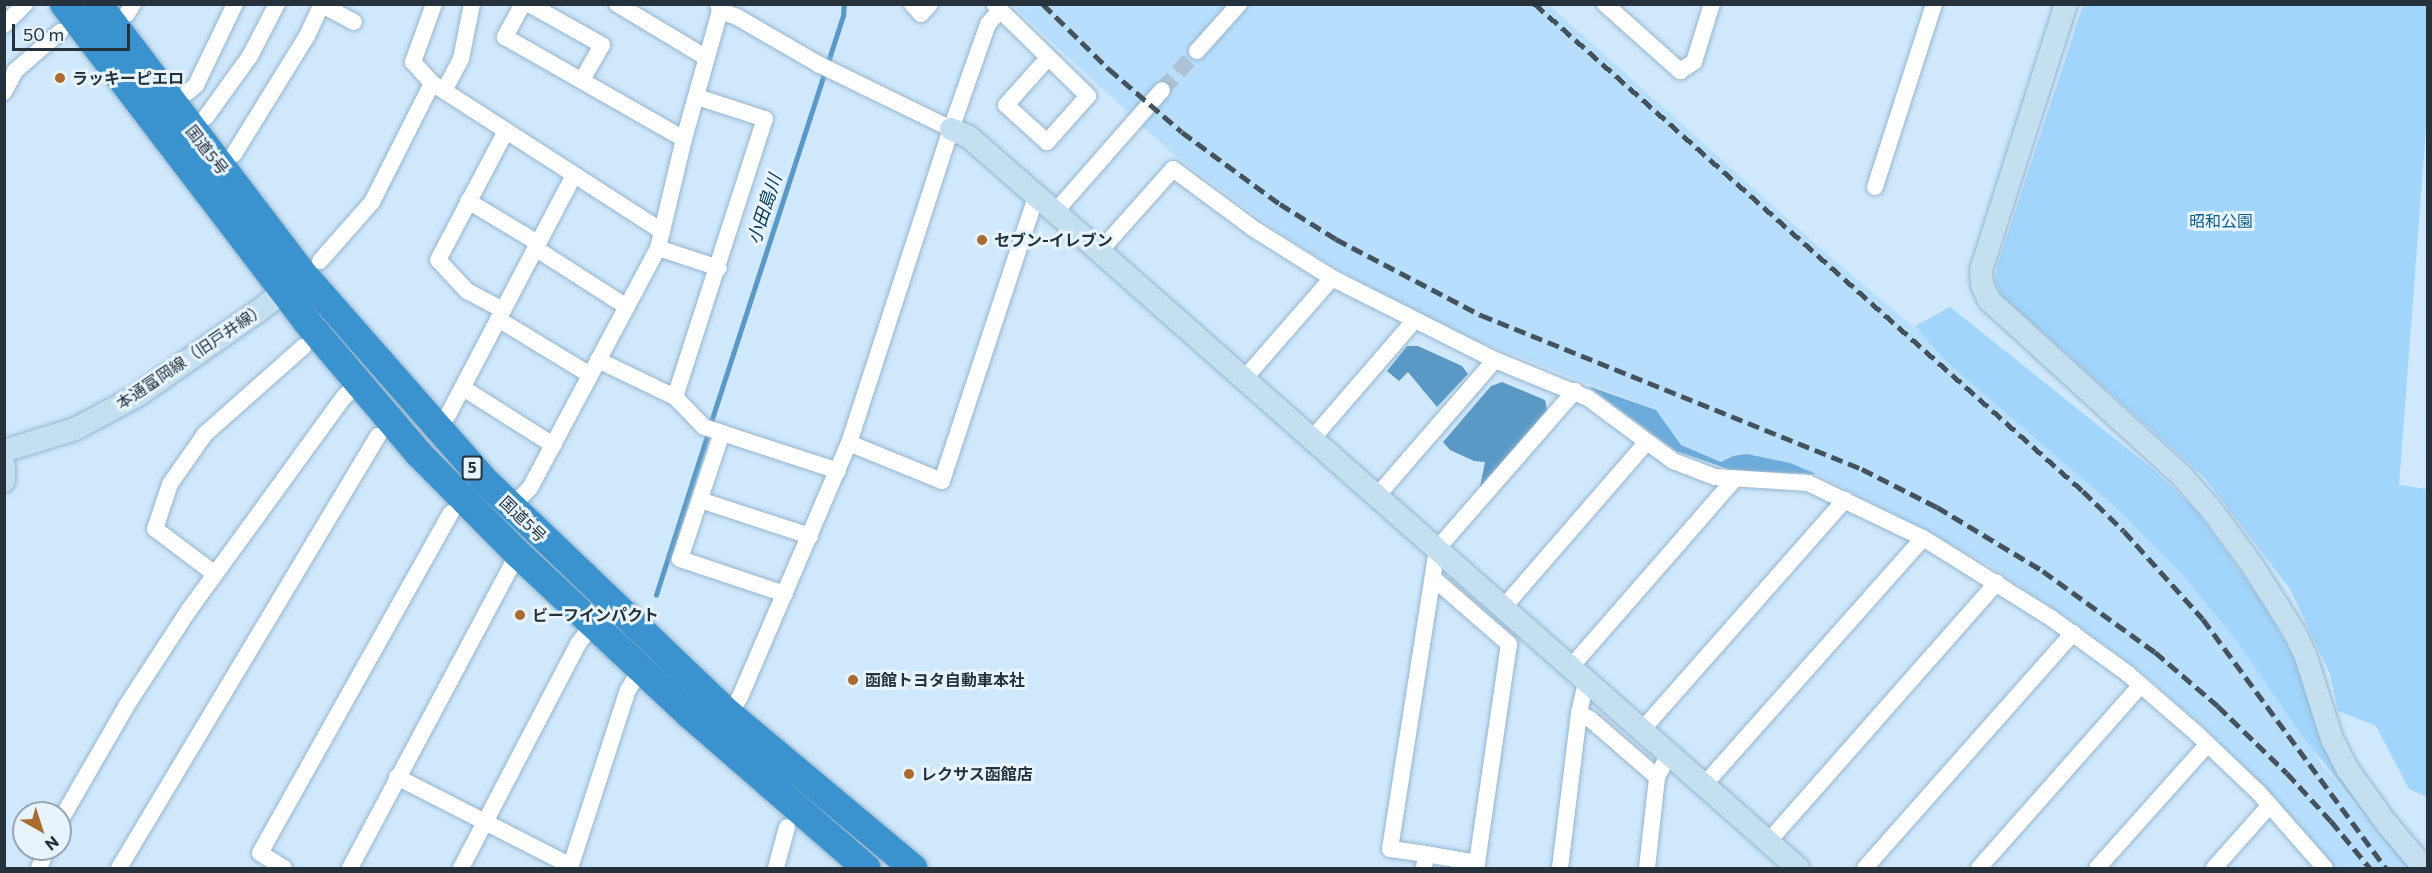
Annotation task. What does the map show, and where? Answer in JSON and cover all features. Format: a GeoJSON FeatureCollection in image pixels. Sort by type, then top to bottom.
{"type":"FeatureCollection","features":[{"type":"Feature","properties":{"kind":"highway","name":"国道5号"},"geometry":{"type":"LineString","coordinates":[[64,4],[439,431],[510,508],[649,657],[722,725],[866,868]]}},
{"type":"Feature","properties":{"kind":"highway","name":"国道5号"},"geometry":{"type":"LineString","coordinates":[[98,4],[303,276],[358,383],[418,453],[518,554],[593,624],[649,657]]}},
{"type":"Feature","properties":{"kind":"highway","name":"国道5号"},"geometry":{"type":"LineString","coordinates":[[722,725],[913,868]]}},
{"type":"Feature","properties":{"kind":"street"},"geometry":{"type":"LineString","coordinates":[[4,25],[25,4]]}},
{"type":"Feature","properties":{"kind":"street"},"geometry":{"type":"LineString","coordinates":[[188,92],[196,85],[235,4]]}},
{"type":"Feature","properties":{"kind":"street"},"geometry":{"type":"LineString","coordinates":[[206,117],[250,56],[278,4]]}},
{"type":"Feature","properties":{"kind":"street"},"geometry":{"type":"LineString","coordinates":[[434,4],[413,62],[453,98],[662,231]]}},
{"type":"Feature","properties":{"kind":"street"},"geometry":{"type":"LineString","coordinates":[[303,276],[372,202],[439,86],[461,59],[472,4]]}},
{"type":"Feature","properties":{"kind":"street"},"geometry":{"type":"LineString","coordinates":[[523,4],[505,37],[684,139]]}},
{"type":"Feature","properties":{"kind":"street"},"geometry":{"type":"LineString","coordinates":[[529,4],[602,45],[582,80]]}},
{"type":"Feature","properties":{"kind":"street"},"geometry":{"type":"LineString","coordinates":[[617,4],[707,58]]}},
{"type":"Feature","properties":{"kind":"street"},"geometry":{"type":"LineString","coordinates":[[912,4],[921,14],[930,4]]}},
{"type":"Feature","properties":{"kind":"street"},"geometry":{"type":"LineString","coordinates":[[1197,51],[1239,4]]}},
{"type":"Feature","properties":{"kind":"street"},"geometry":{"type":"LineString","coordinates":[[1605,4],[1624,12],[1680,71],[1694,62],[1712,4]]}},
{"type":"Feature","properties":{"kind":"street"},"geometry":{"type":"LineString","coordinates":[[1875,187],[1934,4]]}},
{"type":"Feature","properties":{"kind":"street"},"geometry":{"type":"LineString","coordinates":[[2066,4],[1981,270],[1982,285],[1989,300],[2182,476],[2214,513],[2252,565],[2295,633],[2305,654],[2332,739],[2348,770],[2387,824],[2424,868]]}},
{"type":"Feature","properties":{"kind":"street"},"geometry":{"type":"LineString","coordinates":[[234,154],[307,36],[322,5],[354,21]]}},
{"type":"Feature","properties":{"kind":"street"},"geometry":{"type":"LineString","coordinates":[[722,725],[740,697],[849,443],[951,129],[988,24],[997,7],[1088,96],[1047,142],[1006,105],[1048,58]]}},
{"type":"Feature","properties":{"kind":"street"},"geometry":{"type":"LineString","coordinates":[[510,508],[530,488],[658,248],[719,8],[824,67],[969,137],[1798,868]]}},
{"type":"Feature","properties":{"kind":"street"},"geometry":{"type":"LineString","coordinates":[[4,92],[15,72],[60,32]]}},
{"type":"Feature","properties":{"kind":"street"},"geometry":{"type":"LineString","coordinates":[[1055,212],[1162,90]]}},
{"type":"Feature","properties":{"kind":"street"},"geometry":{"type":"LineString","coordinates":[[675,397],[719,268],[765,118],[697,97]]}},
{"type":"Feature","properties":{"kind":"street"},"geometry":{"type":"LineString","coordinates":[[506,131],[438,260],[467,291],[590,375]]}},
{"type":"Feature","properties":{"kind":"street"},"geometry":{"type":"LineString","coordinates":[[1099,252],[1173,169],[1254,229],[1332,278],[1495,360],[1575,391],[1588,398],[1673,461],[1715,477],[1808,483],[1923,538],[1997,582],[2073,633],[2141,685],[2208,744],[2270,805],[2325,868]]}},
{"type":"Feature","properties":{"kind":"street"},"geometry":{"type":"LineString","coordinates":[[448,415],[574,175]]}},
{"type":"Feature","properties":{"kind":"street"},"geometry":{"type":"LineString","coordinates":[[849,443],[942,481],[1036,196]]}},
{"type":"Feature","properties":{"kind":"street"},"geometry":{"type":"LineString","coordinates":[[468,201],[627,308]]}},
{"type":"Feature","properties":{"kind":"street"},"geometry":{"type":"LineString","coordinates":[[658,248],[719,268]]}},
{"type":"Feature","properties":{"kind":"street","name":"本通富岡線（旧戸井線）"},"geometry":{"type":"LineString","coordinates":[[4,451],[75,429],[137,396],[303,276]]}},
{"type":"Feature","properties":{"kind":"street"},"geometry":{"type":"LineString","coordinates":[[1244,379],[1332,278]]}},
{"type":"Feature","properties":{"kind":"street"},"geometry":{"type":"LineString","coordinates":[[1312,439],[1414,321]]}},
{"type":"Feature","properties":{"kind":"street"},"geometry":{"type":"LineString","coordinates":[[215,574],[155,529],[170,484],[205,434],[303,347]]}},
{"type":"Feature","properties":{"kind":"street"},"geometry":{"type":"LineString","coordinates":[[598,360],[675,397],[704,427],[838,471]]}},
{"type":"Feature","properties":{"kind":"street"},"geometry":{"type":"LineString","coordinates":[[1377,496],[1495,360]]}},
{"type":"Feature","properties":{"kind":"street"},"geometry":{"type":"LineString","coordinates":[[72,801],[127,705],[215,574],[344,398],[358,383]]}},
{"type":"Feature","properties":{"kind":"street"},"geometry":{"type":"LineString","coordinates":[[463,388],[553,445]]}},
{"type":"Feature","properties":{"kind":"street"},"geometry":{"type":"LineString","coordinates":[[1575,391],[1437,549],[1390,849],[1425,861],[1477,863],[1509,644],[1509,614],[1647,442]]}},
{"type":"Feature","properties":{"kind":"street"},"geometry":{"type":"LineString","coordinates":[[722,433],[680,559],[785,594]]}},
{"type":"Feature","properties":{"kind":"street"},"geometry":{"type":"LineString","coordinates":[[119,868],[378,436]]}},
{"type":"Feature","properties":{"kind":"street"},"geometry":{"type":"LineString","coordinates":[[4,466],[4,481]]}},
{"type":"Feature","properties":{"kind":"street"},"geometry":{"type":"LineString","coordinates":[[1560,868],[1579,713],[1578,675],[1735,478]]}},
{"type":"Feature","properties":{"kind":"street"},"geometry":{"type":"LineString","coordinates":[[700,500],[810,536]]}},
{"type":"Feature","properties":{"kind":"street"},"geometry":{"type":"LineString","coordinates":[[1642,730],[1845,500]]}},
{"type":"Feature","properties":{"kind":"street"},"geometry":{"type":"LineString","coordinates":[[284,868],[260,853],[451,513]]}},
{"type":"Feature","properties":{"kind":"street"},"geometry":{"type":"LineString","coordinates":[[1704,785],[1923,538]]}},
{"type":"Feature","properties":{"kind":"street"},"geometry":{"type":"LineString","coordinates":[[350,868],[518,554]]}},
{"type":"Feature","properties":{"kind":"street"},"geometry":{"type":"LineString","coordinates":[[1433,578],[1509,644]]}},
{"type":"Feature","properties":{"kind":"street"},"geometry":{"type":"LineString","coordinates":[[1768,842],[1997,582]]}},
{"type":"Feature","properties":{"kind":"street"},"geometry":{"type":"LineString","coordinates":[[461,868],[578,644],[593,624]]}},
{"type":"Feature","properties":{"kind":"street"},"geometry":{"type":"LineString","coordinates":[[1865,868],[2073,633]]}},
{"type":"Feature","properties":{"kind":"street"},"geometry":{"type":"LineString","coordinates":[[397,777],[571,867],[628,690],[649,657]]}},
{"type":"Feature","properties":{"kind":"street"},"geometry":{"type":"LineString","coordinates":[[1979,868],[2141,685]]}},
{"type":"Feature","properties":{"kind":"street"},"geometry":{"type":"LineString","coordinates":[[1579,713],[1590,719],[1657,777]]}},
{"type":"Feature","properties":{"kind":"street"},"geometry":{"type":"LineString","coordinates":[[2097,868],[2208,744]]}},
{"type":"Feature","properties":{"kind":"street"},"geometry":{"type":"LineString","coordinates":[[1647,868],[1657,777],[1669,754]]}},
{"type":"Feature","properties":{"kind":"street"},"geometry":{"type":"LineString","coordinates":[[2214,868],[2270,805]]}},
{"type":"Feature","properties":{"kind":"street"},"geometry":{"type":"LineString","coordinates":[[776,868],[787,827]]}},
{"type":"Feature","properties":{"kind":"shaded area"},"geometry":{"type":"Polygon","coordinates":[[[1012,5],[1549,5],[1821,249],[2188,558],[2277,667],[2318,759],[2406,868],[2334,868],[2263,788],[2206,729],[2144,674],[2085,630],[1984,562],[1816,474],[1790,463],[1733,456],[1722,462],[1681,445],[1656,410],[1465,336],[1350,276],[1285,237],[1173,154],[1012,5]]]}},
{"type":"Feature","properties":{"kind":"shaded area"},"geometry":{"type":"Polygon","coordinates":[[[1407,346],[1418,346],[1462,366],[1468,374],[1437,407],[1408,372],[1399,381],[1387,371],[1407,346]]]}},
{"type":"Feature","properties":{"kind":"shaded area"},"geometry":{"type":"Polygon","coordinates":[[[1502,382],[1545,400],[1547,410],[1480,487],[1485,462],[1474,461],[1450,450],[1443,442],[1491,386],[1502,382]]]}},
{"type":"Feature","properties":{"kind":"shaded area"},"geometry":{"type":"Polygon","coordinates":[[[1588,386],[1656,410],[1681,445],[1721,462],[1733,456],[1747,454],[1790,463],[1816,474],[1731,470],[1676,451],[1588,386]]]}},
{"type":"Feature","properties":{"kind":"green space","name":"昭和公園"},"geometry":{"type":"Polygon","coordinates":[[[2083,5],[2427,5],[2427,115],[2399,485],[2427,489],[2427,797],[2409,789],[2376,726],[2338,711],[2330,674],[2290,589],[2204,477],[2001,295],[1995,281],[1997,267],[2083,5]]]}},
{"type":"Feature","properties":{"kind":"green space"},"geometry":{"type":"Polygon","coordinates":[[[1950,307],[2154,470],[2196,510],[2264,604],[2411,868],[2406,868],[2295,726],[2240,645],[2182,574],[2118,509],[1942,357],[1915,326],[1950,307]]]}},
{"type":"Feature","properties":{"kind":"waterway","name":"小田島川"},"geometry":{"type":"LineString","coordinates":[[711,422],[843,15],[844,4]]}},
{"type":"Feature","properties":{"kind":"waterway","name":"小田島川"},"geometry":{"type":"LineString","coordinates":[[656,595],[707,436]]}},
{"type":"Feature","properties":{"kind":"tunnel"},"geometry":{"type":"LineString","coordinates":[[1162,90],[1197,51]]}},
{"type":"Feature","properties":{"kind":"railway"},"geometry":{"type":"LineString","coordinates":[[1043,4],[1109,69],[1182,132],[1280,204],[1336,239],[1481,315],[1862,469],[1937,507],[2043,571],[2155,652],[2218,706],[2287,773],[2370,868]]}},
{"type":"Feature","properties":{"kind":"railway"},"geometry":{"type":"LineString","coordinates":[[1535,4],[2083,491],[2124,531],[2203,619],[2386,868]]}},
{"type":"Feature","properties":{"kind":"place","name":"ラッキーピエロ"},"geometry":{"type":"Point","coordinates":[60,78]}},
{"type":"Feature","properties":{"kind":"place","name":"セブン-イレブン"},"geometry":{"type":"Point","coordinates":[982,240]}},
{"type":"Feature","properties":{"kind":"place","name":"ビーフインパクト"},"geometry":{"type":"Point","coordinates":[520,615]}},
{"type":"Feature","properties":{"kind":"place","name":"函館トヨタ自動車本社"},"geometry":{"type":"Point","coordinates":[853,680]}},
{"type":"Feature","properties":{"kind":"place","name":"レクサス函館店"},"geometry":{"type":"Point","coordinates":[909,774]}}]}
